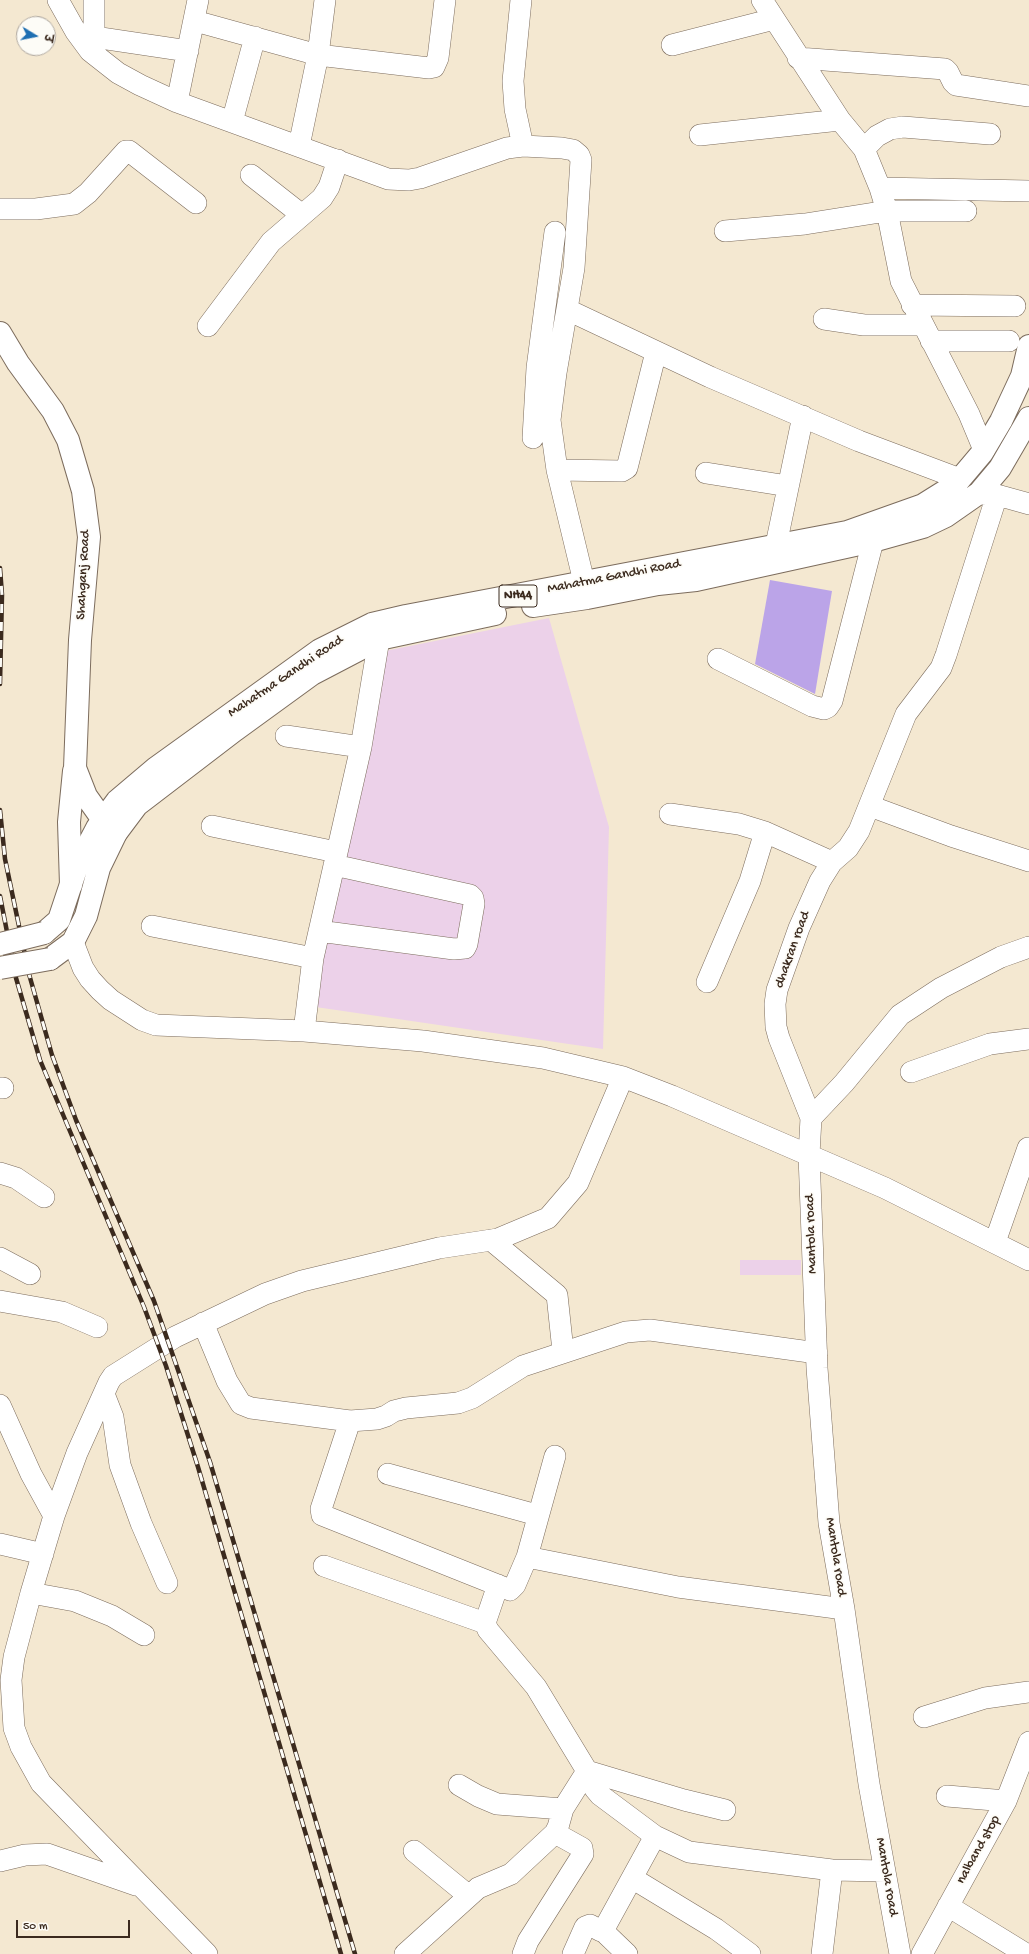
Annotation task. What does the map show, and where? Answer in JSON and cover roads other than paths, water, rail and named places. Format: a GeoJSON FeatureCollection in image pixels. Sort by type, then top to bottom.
{"type":"FeatureCollection","features":[{"type":"Feature","properties":{"kind":"main road","name":"Shahganj Road"},"geometry":{"type":"LineString","coordinates":[[0,333],[18,363],[53,411],[65,434],[83,491],[89,537],[80,640],[75,768],[69,822],[71,885]]}},
{"type":"Feature","properties":{"kind":"main road","name":"Mahatma Gandhi Road"},"geometry":{"type":"LineString","coordinates":[[0,968],[50,959],[73,942],[86,916],[117,801],[128,790],[156,768],[320,650],[367,626],[406,616],[847,532],[923,505],[955,485],[984,450],[1001,421],[1022,376],[1019,343]]}},
{"type":"Feature","properties":{"kind":"main road","name":"Mahatma Gandhi Road"},"geometry":{"type":"LineString","coordinates":[[0,944],[44,933],[59,920],[77,866],[109,827],[235,730],[312,674],[379,639],[532,606],[587,598],[658,584],[696,580],[873,541],[923,527],[988,494],[1000,468],[1029,418]]}},
{"type":"Feature","properties":{"kind":"main road","name":"Shahganj Road"},"geometry":{"type":"LineString","coordinates":[[75,768],[86,796],[109,827]]}},
{"type":"Feature","properties":{"kind":"main road"},"geometry":{"type":"LineString","coordinates":[[75,768],[89,786],[102,794],[116,794],[128,790]]}},
{"type":"Feature","properties":{"kind":"street"},"geometry":{"type":"LineString","coordinates":[[58,0],[76,32],[94,45],[118,73],[177,102],[388,179],[409,180],[420,178],[507,148],[523,146],[567,149],[577,152],[581,157],[574,268],[568,310],[551,348],[533,438]]}},
{"type":"Feature","properties":{"kind":"street"},"geometry":{"type":"LineString","coordinates":[[94,0],[94,45]]}},
{"type":"Feature","properties":{"kind":"street"},"geometry":{"type":"LineString","coordinates":[[177,102],[195,21],[198,0]]}},
{"type":"Feature","properties":{"kind":"street"},"geometry":{"type":"LineString","coordinates":[[299,146],[318,56],[325,0]]}},
{"type":"Feature","properties":{"kind":"street"},"geometry":{"type":"LineString","coordinates":[[195,21],[318,56],[428,68],[434,67],[438,58],[445,0]]}},
{"type":"Feature","properties":{"kind":"street"},"geometry":{"type":"LineString","coordinates":[[521,0],[512,80],[515,109],[523,146]]}},
{"type":"Feature","properties":{"kind":"street"},"geometry":{"type":"LineString","coordinates":[[762,0],[798,58],[840,120],[864,149],[880,188],[887,211],[899,274],[912,305],[969,414],[984,450]]}},
{"type":"Feature","properties":{"kind":"street"},"geometry":{"type":"LineString","coordinates":[[672,45],[774,19]]}},
{"type":"Feature","properties":{"kind":"street"},"geometry":{"type":"LineString","coordinates":[[232,122],[255,37]]}},
{"type":"Feature","properties":{"kind":"street"},"geometry":{"type":"LineString","coordinates":[[94,45],[188,51]]}},
{"type":"Feature","properties":{"kind":"street"},"geometry":{"type":"LineString","coordinates":[[798,58],[945,69],[956,85],[1029,96]]}},
{"type":"Feature","properties":{"kind":"street"},"geometry":{"type":"LineString","coordinates":[[700,134],[840,120]]}},
{"type":"Feature","properties":{"kind":"street"},"geometry":{"type":"LineString","coordinates":[[864,149],[877,136],[890,129],[904,128],[990,134]]}},
{"type":"Feature","properties":{"kind":"street"},"geometry":{"type":"LineString","coordinates":[[0,209],[36,209],[74,204],[88,193],[126,151],[129,151],[196,203]]}},
{"type":"Feature","properties":{"kind":"street"},"geometry":{"type":"LineString","coordinates":[[208,326],[271,242],[325,194],[338,160]]}},
{"type":"Feature","properties":{"kind":"street"},"geometry":{"type":"LineString","coordinates":[[251,175],[302,215]]}},
{"type":"Feature","properties":{"kind":"street"},"geometry":{"type":"LineString","coordinates":[[880,188],[1029,191]]}},
{"type":"Feature","properties":{"kind":"street"},"geometry":{"type":"LineString","coordinates":[[725,231],[805,224],[887,211],[966,211]]}},
{"type":"Feature","properties":{"kind":"street"},"geometry":{"type":"LineString","coordinates":[[555,232],[550,420],[557,470],[584,582]]}},
{"type":"Feature","properties":{"kind":"street"},"geometry":{"type":"LineString","coordinates":[[912,305],[1015,306]]}},
{"type":"Feature","properties":{"kind":"street"},"geometry":{"type":"LineString","coordinates":[[568,310],[656,352],[858,441],[960,479]]}},
{"type":"Feature","properties":{"kind":"street"},"geometry":{"type":"LineString","coordinates":[[824,319],[926,333],[1019,343]]}},
{"type":"Feature","properties":{"kind":"street"},"geometry":{"type":"LineString","coordinates":[[557,470],[622,471],[627,468],[656,352]]}},
{"type":"Feature","properties":{"kind":"street"},"geometry":{"type":"LineString","coordinates":[[776,545],[802,416]]}},
{"type":"Feature","properties":{"kind":"street"},"geometry":{"type":"LineString","coordinates":[[706,473],[788,486]]}},
{"type":"Feature","properties":{"kind":"street"},"geometry":{"type":"LineString","coordinates":[[988,494],[1029,504]]}},
{"type":"Feature","properties":{"kind":"street","name":"dhakran road"},"geometry":{"type":"LineString","coordinates":[[809,1114],[776,1027],[777,990],[799,928],[820,881],[832,862],[848,848],[859,831],[906,714],[941,668],[946,655],[988,494]]}},
{"type":"Feature","properties":{"kind":"street"},"geometry":{"type":"LineString","coordinates":[[718,659],[812,706],[824,709],[828,707],[832,701],[873,541]]}},
{"type":"Feature","properties":{"kind":"street"},"geometry":{"type":"LineString","coordinates":[[304,1031],[313,958],[361,747],[379,639]]}},
{"type":"Feature","properties":{"kind":"street"},"geometry":{"type":"LineString","coordinates":[[286,736],[361,747]]}},
{"type":"Feature","properties":{"kind":"street"},"geometry":{"type":"LineString","coordinates":[[870,806],[951,836],[1029,861]]}},
{"type":"Feature","properties":{"kind":"street"},"geometry":{"type":"LineString","coordinates":[[670,814],[739,824],[765,832],[832,862]]}},
{"type":"Feature","properties":{"kind":"street"},"geometry":{"type":"LineString","coordinates":[[212,826],[470,895],[473,898],[474,904],[467,944],[464,948],[454,949],[319,931]]}},
{"type":"Feature","properties":{"kind":"street"},"geometry":{"type":"LineString","coordinates":[[707,982],[750,881],[765,832]]}},
{"type":"Feature","properties":{"kind":"street"},"geometry":{"type":"LineString","coordinates":[[152,926],[313,958]]}},
{"type":"Feature","properties":{"kind":"street"},"geometry":{"type":"LineString","coordinates":[[73,942],[83,968],[90,979],[111,1000],[142,1020],[156,1025],[304,1031],[431,1042],[543,1058],[623,1077],[672,1096],[884,1188],[1029,1260]]}},
{"type":"Feature","properties":{"kind":"street"},"geometry":{"type":"LineString","coordinates":[[809,1114],[844,1084],[900,1015],[941,988],[1001,957],[1029,947]]}},
{"type":"Feature","properties":{"kind":"street"},"geometry":{"type":"LineString","coordinates":[[911,1072],[990,1044],[1029,1039]]}},
{"type":"Feature","properties":{"kind":"street"},"geometry":{"type":"LineString","coordinates":[[206,1954],[41,1783],[21,1747],[14,1728],[11,1680],[14,1657],[31,1593],[54,1516],[76,1453],[104,1394],[114,1376],[175,1337],[266,1294],[302,1281],[439,1248],[491,1240],[505,1236],[548,1218],[573,1189],[623,1077]]}},
{"type":"Feature","properties":{"kind":"street","name":"Mantola road"},"geometry":{"type":"LineString","coordinates":[[809,1114],[817,1353],[829,1524],[844,1609],[870,1784],[900,1954]]}},
{"type":"Feature","properties":{"kind":"street"},"geometry":{"type":"LineString","coordinates":[[995,1242],[1028,1148]]}},
{"type":"Feature","properties":{"kind":"street"},"geometry":{"type":"LineString","coordinates":[[0,1173],[16,1178],[44,1197]]}},
{"type":"Feature","properties":{"kind":"street"},"geometry":{"type":"LineString","coordinates":[[491,1240],[557,1296],[564,1351]]}},
{"type":"Feature","properties":{"kind":"street"},"geometry":{"type":"LineString","coordinates":[[0,1258],[30,1274]]}},
{"type":"Feature","properties":{"kind":"street"},"geometry":{"type":"LineString","coordinates":[[0,1302],[62,1312],[97,1327]]}},
{"type":"Feature","properties":{"kind":"street"},"geometry":{"type":"LineString","coordinates":[[203,1323],[227,1381],[241,1404],[251,1408],[350,1421],[377,1419],[394,1411],[406,1408],[458,1403],[472,1398],[522,1366],[617,1333],[650,1330],[817,1353]]}},
{"type":"Feature","properties":{"kind":"street"},"geometry":{"type":"LineString","coordinates":[[104,1394],[113,1417],[120,1465],[141,1523],[167,1583]]}},
{"type":"Feature","properties":{"kind":"street"},"geometry":{"type":"LineString","coordinates":[[0,1405],[31,1474],[54,1516]]}},
{"type":"Feature","properties":{"kind":"street"},"geometry":{"type":"LineString","coordinates":[[350,1421],[321,1509],[322,1515],[510,1590],[514,1589],[527,1556],[555,1456]]}},
{"type":"Feature","properties":{"kind":"street"},"geometry":{"type":"LineString","coordinates":[[388,1474],[537,1516]]}},
{"type":"Feature","properties":{"kind":"street"},"geometry":{"type":"LineString","coordinates":[[0,1544],[43,1554]]}},
{"type":"Feature","properties":{"kind":"street"},"geometry":{"type":"LineString","coordinates":[[527,1556],[678,1587],[844,1609]]}},
{"type":"Feature","properties":{"kind":"street"},"geometry":{"type":"LineString","coordinates":[[324,1566],[485,1623],[494,1639],[536,1688],[587,1771],[595,1789],[600,1795],[655,1836],[689,1852],[832,1870],[885,1871]]}},
{"type":"Feature","properties":{"kind":"street"},"geometry":{"type":"LineString","coordinates":[[485,1623],[498,1585]]}},
{"type":"Feature","properties":{"kind":"street"},"geometry":{"type":"LineString","coordinates":[[31,1593],[75,1601],[112,1616],[144,1635]]}},
{"type":"Feature","properties":{"kind":"street"},"geometry":{"type":"LineString","coordinates":[[924,1716],[985,1698],[1029,1692]]}},
{"type":"Feature","properties":{"kind":"street","name":"nalband stop"},"geometry":{"type":"LineString","coordinates":[[922,1954],[1006,1800],[1028,1746]]}},
{"type":"Feature","properties":{"kind":"street"},"geometry":{"type":"LineString","coordinates":[[405,1954],[478,1888],[511,1874],[554,1833],[558,1827],[563,1809],[587,1771]]}},
{"type":"Feature","properties":{"kind":"street"},"geometry":{"type":"LineString","coordinates":[[587,1771],[684,1800],[725,1810]]}},
{"type":"Feature","properties":{"kind":"street"},"geometry":{"type":"LineString","coordinates":[[459,1785],[478,1796],[497,1804],[563,1809]]}},
{"type":"Feature","properties":{"kind":"street"},"geometry":{"type":"LineString","coordinates":[[947,1796],[1006,1800]]}},
{"type":"Feature","properties":{"kind":"street"},"geometry":{"type":"LineString","coordinates":[[522,1954],[528,1941],[583,1854],[582,1848],[554,1833]]}},
{"type":"Feature","properties":{"kind":"street"},"geometry":{"type":"LineString","coordinates":[[603,1931],[655,1836]]}},
{"type":"Feature","properties":{"kind":"street"},"geometry":{"type":"LineString","coordinates":[[414,1851],[469,1896]]}},
{"type":"Feature","properties":{"kind":"street"},"geometry":{"type":"LineString","coordinates":[[0,1861],[26,1854],[47,1854],[141,1887]]}},
{"type":"Feature","properties":{"kind":"street"},"geometry":{"type":"LineString","coordinates":[[822,1954],[832,1870]]}},
{"type":"Feature","properties":{"kind":"street"},"geometry":{"type":"LineString","coordinates":[[632,1878],[716,1929],[750,1954]]}},
{"type":"Feature","properties":{"kind":"street"},"geometry":{"type":"LineString","coordinates":[[948,1906],[1026,1954]]}},
{"type":"Feature","properties":{"kind":"street"},"geometry":{"type":"LineString","coordinates":[[573,1954],[585,1927],[590,1925],[603,1931],[627,1954]]}},
{"type":"Feature","properties":{"kind":"railway"},"geometry":{"type":"LineString","coordinates":[[0,568],[2,595],[0,684]]}},
{"type":"Feature","properties":{"kind":"railway"},"geometry":{"type":"LineString","coordinates":[[0,810],[5,859],[29,974],[52,1055],[76,1120],[154,1301],[210,1462],[355,1954]]}},
{"type":"Feature","properties":{"kind":"railway"},"geometry":{"type":"LineString","coordinates":[[0,896],[16,978],[40,1060],[144,1307],[166,1366],[198,1467],[341,1954]]}}]}
